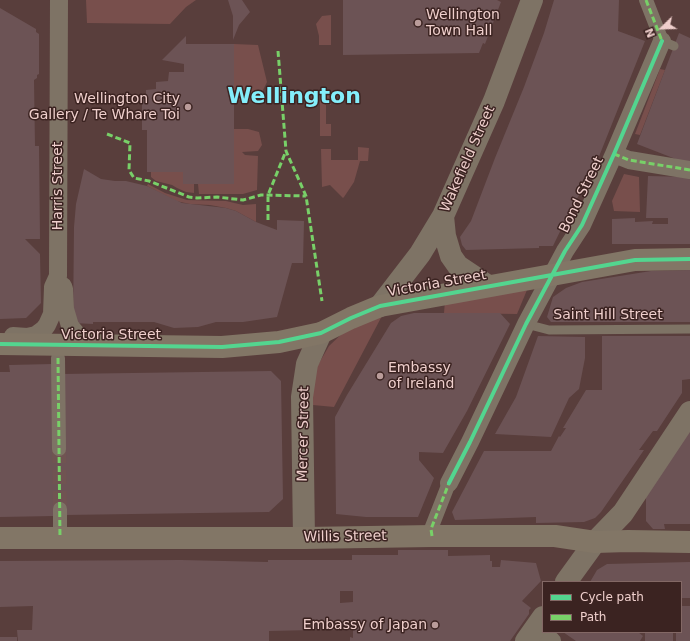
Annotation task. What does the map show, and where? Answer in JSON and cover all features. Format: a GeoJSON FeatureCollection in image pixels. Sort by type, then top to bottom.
{"type":"FeatureCollection","features":[{"type":"Feature","properties":{"kind":"main road","name":"Victoria Street"},"geometry":{"type":"LineString","coordinates":[[0,344],[86,343],[238,346],[279,342],[321,333],[380,306],[635,260],[690,259]]}},
{"type":"Feature","properties":{"kind":"main road","name":"Willis Street"},"geometry":{"type":"LineString","coordinates":[[0,538],[555,536],[595,542],[690,542]]}},
{"type":"Feature","properties":{"kind":"street","name":"Harris Street"},"geometry":{"type":"LineString","coordinates":[[0,338],[5,336],[27,337],[36,335],[44,329],[50,321],[52,314],[53,287],[58,276],[58,0]]}},
{"type":"Feature","properties":{"kind":"street","name":"Wakefield Street"},"geometry":{"type":"LineString","coordinates":[[380,306],[420,254],[443,216],[494,101],[532,0]]}},
{"type":"Feature","properties":{"kind":"street"},"geometry":{"type":"LineString","coordinates":[[646,0],[668,43]]}},
{"type":"Feature","properties":{"kind":"street","name":"Bond Street"},"geometry":{"type":"LineString","coordinates":[[432,536],[430,529],[449,483],[526,324],[552,274],[582,225],[614,154],[668,43]]}},
{"type":"Feature","properties":{"kind":"street"},"geometry":{"type":"LineString","coordinates":[[614,154],[629,160],[690,170]]}},
{"type":"Feature","properties":{"kind":"street"},"geometry":{"type":"LineString","coordinates":[[443,216],[445,236],[451,256],[458,266],[488,286]]}},
{"type":"Feature","properties":{"kind":"street","name":"Harris Street"},"geometry":{"type":"LineString","coordinates":[[58,276],[64,289],[65,309],[70,326],[86,343]]}},
{"type":"Feature","properties":{"kind":"street","name":"Mercer Street"},"geometry":{"type":"LineString","coordinates":[[304,538],[302,397],[307,364],[321,333]]}},
{"type":"Feature","properties":{"kind":"street"},"geometry":{"type":"LineString","coordinates":[[58,358],[58,449]]}},
{"type":"Feature","properties":{"kind":"street"},"geometry":{"type":"LineString","coordinates":[[567,581],[595,542],[623,513],[690,412]]}},
{"type":"Feature","properties":{"kind":"street"},"geometry":{"type":"LineString","coordinates":[[60,509],[60,538]]}},
{"type":"Feature","properties":{"kind":"lane","name":"Saint Hill Street"},"geometry":{"type":"LineString","coordinates":[[526,324],[550,330],[690,329]]}},
{"type":"Feature","properties":{"kind":"shaded area"},"geometry":{"type":"Polygon","coordinates":[[[86,0],[196,0],[186,7],[170,24],[87,23],[86,0]]]}},
{"type":"Feature","properties":{"kind":"shaded area"},"geometry":{"type":"Polygon","coordinates":[[[331,15],[331,45],[319,45],[319,36],[316,24],[322,16],[331,15]]]}},
{"type":"Feature","properties":{"kind":"shaded area"},"geometry":{"type":"Polygon","coordinates":[[[234,44],[258,45],[267,82],[258,100],[234,100],[234,44]]]}},
{"type":"Feature","properties":{"kind":"shaded area"},"geometry":{"type":"Polygon","coordinates":[[[660,69],[665,70],[640,135],[635,134],[660,69]]]}},
{"type":"Feature","properties":{"kind":"shaded area"},"geometry":{"type":"Polygon","coordinates":[[[320,93],[331,93],[331,105],[326,105],[326,124],[331,124],[331,136],[320,136],[320,93]]]}},
{"type":"Feature","properties":{"kind":"shaded area"},"geometry":{"type":"Polygon","coordinates":[[[234,129],[248,129],[259,132],[262,145],[258,151],[242,152],[245,155],[258,156],[257,190],[243,194],[199,194],[198,184],[234,184],[234,129]]]}},
{"type":"Feature","properties":{"kind":"shaded area"},"geometry":{"type":"Polygon","coordinates":[[[358,147],[369,148],[368,161],[360,161],[354,182],[344,197],[343,198],[330,185],[322,187],[321,149],[331,149],[331,160],[358,160],[358,147]]]}},
{"type":"Feature","properties":{"kind":"shaded area"},"geometry":{"type":"Polygon","coordinates":[[[151,172],[183,172],[194,184],[194,193],[186,192],[172,185],[156,181],[151,177],[151,172]]]}},
{"type":"Feature","properties":{"kind":"shaded area"},"geometry":{"type":"Polygon","coordinates":[[[624,174],[639,177],[640,212],[614,211],[612,201],[624,174]]]}},
{"type":"Feature","properties":{"kind":"shaded area"},"geometry":{"type":"Polygon","coordinates":[[[148,184],[165,193],[187,200],[226,201],[243,205],[256,204],[256,222],[236,211],[226,208],[176,201],[147,186],[148,184]]]}},
{"type":"Feature","properties":{"kind":"shaded area"},"geometry":{"type":"Polygon","coordinates":[[[527,290],[517,314],[444,313],[445,301],[527,290]]]}},
{"type":"Feature","properties":{"kind":"shaded area"},"geometry":{"type":"Polygon","coordinates":[[[383,314],[334,407],[313,405],[308,396],[315,370],[329,346],[352,324],[383,314]]]}},
{"type":"Feature","properties":{"kind":"building"},"geometry":{"type":"Polygon","coordinates":[[[228,0],[242,0],[250,12],[239,25],[233,40],[233,16],[228,0]]]}},
{"type":"Feature","properties":{"kind":"building","name":"Wellington Town Hall"},"geometry":{"type":"Polygon","coordinates":[[[343,0],[497,0],[501,2],[485,44],[483,43],[479,53],[343,55],[343,0]]]}},
{"type":"Feature","properties":{"kind":"building"},"geometry":{"type":"Polygon","coordinates":[[[554,0],[619,0],[618,31],[645,41],[596,164],[553,246],[539,246],[539,248],[466,250],[462,245],[460,237],[471,221],[524,87],[544,33],[554,0]]]}},
{"type":"Feature","properties":{"kind":"building"},"geometry":{"type":"Polygon","coordinates":[[[0,8],[36,29],[36,32],[39,34],[39,74],[34,80],[35,146],[39,146],[40,239],[25,239],[40,254],[41,303],[26,318],[0,319],[0,8]]]}},
{"type":"Feature","properties":{"kind":"building"},"geometry":{"type":"Polygon","coordinates":[[[679,33],[690,38],[690,163],[686,163],[637,144],[679,33]]]}},
{"type":"Feature","properties":{"kind":"building","name":"Wellington City Gallery / Te Whare Toi"},"geometry":{"type":"Polygon","coordinates":[[[186,36],[186,44],[234,44],[234,184],[183,184],[183,172],[147,172],[147,130],[142,130],[142,99],[146,99],[146,90],[156,89],[156,82],[168,81],[169,72],[184,72],[184,64],[162,60],[186,36]]]}},
{"type":"Feature","properties":{"kind":"building"},"geometry":{"type":"Polygon","coordinates":[[[84,169],[101,179],[126,181],[147,186],[182,203],[226,208],[236,211],[256,222],[277,230],[277,220],[304,221],[303,263],[292,263],[277,317],[243,322],[216,322],[198,327],[174,328],[154,322],[93,322],[93,324],[73,323],[74,227],[76,204],[84,169]]]}},
{"type":"Feature","properties":{"kind":"building"},"geometry":{"type":"Polygon","coordinates":[[[648,176],[690,177],[690,244],[612,244],[612,219],[635,218],[635,222],[653,221],[652,224],[668,224],[668,218],[646,218],[648,176]]]}},
{"type":"Feature","properties":{"kind":"building"},"geometry":{"type":"Polygon","coordinates":[[[690,270],[690,322],[551,322],[547,317],[553,297],[566,288],[582,282],[651,271],[690,270]]]}},
{"type":"Feature","properties":{"kind":"building"},"geometry":{"type":"Polygon","coordinates":[[[414,313],[500,313],[510,324],[467,411],[443,453],[419,452],[419,460],[434,478],[418,517],[366,517],[336,514],[335,417],[391,323],[401,316],[414,313]]]}},
{"type":"Feature","properties":{"kind":"building"},"geometry":{"type":"Polygon","coordinates":[[[538,336],[585,337],[585,358],[579,389],[569,398],[551,437],[495,434],[516,397],[538,336]]]}},
{"type":"Feature","properties":{"kind":"building"},"geometry":{"type":"Polygon","coordinates":[[[602,336],[690,336],[690,379],[682,380],[682,393],[657,431],[653,431],[639,450],[644,450],[601,512],[595,518],[584,522],[536,523],[536,517],[455,520],[452,512],[484,451],[551,451],[559,436],[560,437],[566,428],[563,428],[586,390],[602,390],[602,336]]]}},
{"type":"Feature","properties":{"kind":"building"},"geometry":{"type":"Polygon","coordinates":[[[52,364],[62,374],[271,371],[281,381],[283,499],[269,512],[0,517],[0,372],[10,372],[9,365],[52,364]]]}},
{"type":"Feature","properties":{"kind":"building"},"geometry":{"type":"Polygon","coordinates":[[[690,430],[690,524],[664,524],[665,529],[653,529],[646,521],[646,497],[690,430]]]}},
{"type":"Feature","properties":{"kind":"building"},"geometry":{"type":"Polygon","coordinates":[[[398,550],[448,550],[448,556],[490,555],[492,567],[500,567],[501,560],[536,563],[541,581],[522,601],[531,608],[529,610],[529,614],[510,641],[350,641],[350,637],[353,638],[353,630],[313,630],[269,631],[269,641],[18,641],[17,630],[32,630],[33,606],[0,607],[0,561],[181,560],[268,562],[268,560],[352,560],[352,555],[398,555],[398,550]],[[340,591],[340,603],[353,602],[353,591],[340,591]]]}},
{"type":"Feature","properties":{"kind":"building"},"geometry":{"type":"Polygon","coordinates":[[[690,562],[690,598],[682,598],[682,581],[591,581],[597,570],[607,564],[690,562]]]}},
{"type":"Feature","properties":{"kind":"building"},"geometry":{"type":"Polygon","coordinates":[[[682,606],[690,606],[690,641],[676,641],[676,633],[682,633],[682,606]]]}},
{"type":"Feature","properties":{"kind":"building"},"geometry":{"type":"Polygon","coordinates":[[[564,633],[639,633],[643,636],[640,641],[576,641],[564,633]]]}},
{"type":"Feature","properties":{"kind":"building"},"geometry":{"type":"Polygon","coordinates":[[[645,633],[673,633],[673,641],[645,641],[645,633]]]}},
{"type":"Feature","properties":{"kind":"building"},"geometry":{"type":"Polygon","coordinates":[[[0,637],[17,637],[17,641],[0,641],[0,637]]]}},
{"type":"Feature","properties":{"kind":"tunnel"},"geometry":{"type":"LineString","coordinates":[[59,449],[60,509]]}},
{"type":"Feature","properties":{"kind":"marked path"},"geometry":{"type":"LineString","coordinates":[[646,0],[662,41],[661,43]]}},
{"type":"Feature","properties":{"kind":"marked path"},"geometry":{"type":"LineString","coordinates":[[278,51],[286,151],[306,196],[322,301]]}},
{"type":"Feature","properties":{"kind":"marked path"},"geometry":{"type":"LineString","coordinates":[[107,134],[130,143],[129,170],[134,178],[149,181],[189,197],[217,197],[243,200],[261,195],[306,196]]}},
{"type":"Feature","properties":{"kind":"marked path"},"geometry":{"type":"LineString","coordinates":[[268,220],[268,195],[286,151]]}},
{"type":"Feature","properties":{"kind":"marked path"},"geometry":{"type":"LineString","coordinates":[[614,154],[629,160],[690,170]]}},
{"type":"Feature","properties":{"kind":"marked path"},"geometry":{"type":"LineString","coordinates":[[58,358],[60,538]]}},
{"type":"Feature","properties":{"kind":"marked path"},"geometry":{"type":"LineString","coordinates":[[432,536],[431,529],[449,483]]}},
{"type":"Feature","properties":{"kind":"cycle path"},"geometry":{"type":"LineString","coordinates":[[449,483],[526,324],[565,251],[582,225],[662,41]]}},
{"type":"Feature","properties":{"kind":"cycle path"},"geometry":{"type":"LineString","coordinates":[[0,344],[222,347],[279,342],[321,333],[380,306],[635,260],[690,259]]}},
{"type":"Feature","properties":{"kind":"place","name":"Wellington Town Hall"},"geometry":{"type":"Point","coordinates":[418,23]}},
{"type":"Feature","properties":{"kind":"place","name":"Wellington City Gallery / Te Whare Toi"},"geometry":{"type":"Point","coordinates":[188,107]}},
{"type":"Feature","properties":{"kind":"place","name":"Embassy of Ireland"},"geometry":{"type":"Point","coordinates":[380,376]}},
{"type":"Feature","properties":{"kind":"place","name":"Embassy of Japan"},"geometry":{"type":"Point","coordinates":[435,625]}},
{"type":"Feature","properties":{"kind":"district","name":"Wellington"},"geometry":{"type":"Point","coordinates":[294,97]}}]}
